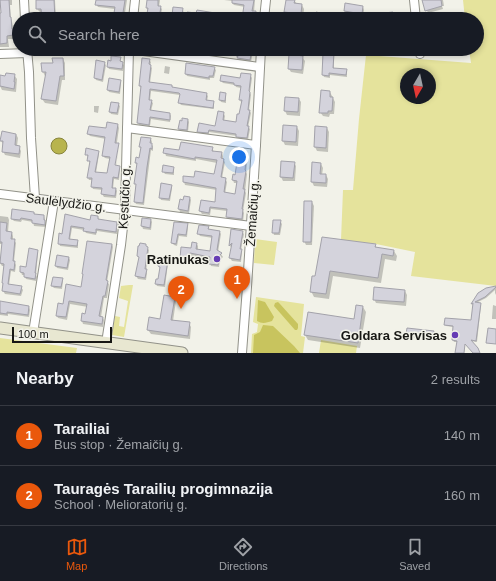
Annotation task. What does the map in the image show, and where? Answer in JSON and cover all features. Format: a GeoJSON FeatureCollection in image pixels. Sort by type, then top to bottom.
{"type":"FeatureCollection","features":[{"type":"Feature","properties":{"kind":"main road"},"geometry":{"type":"LineString","coordinates":[[0,328],[182,353]]}},
{"type":"Feature","properties":{"kind":"street"},"geometry":{"type":"LineString","coordinates":[[24,0],[25,12]]}},
{"type":"Feature","properties":{"kind":"street"},"geometry":{"type":"LineString","coordinates":[[134,12],[136,0]]}},
{"type":"Feature","properties":{"kind":"street"},"geometry":{"type":"LineString","coordinates":[[265,12],[266,0]]}},
{"type":"Feature","properties":{"kind":"street"},"geometry":{"type":"LineString","coordinates":[[414,0],[415,12]]}},
{"type":"Feature","properties":{"kind":"street"},"geometry":{"type":"LineString","coordinates":[[0,54],[12,53]]}},
{"type":"Feature","properties":{"kind":"street"},"geometry":{"type":"LineString","coordinates":[[27,56],[34,198]]}},
{"type":"Feature","properties":{"kind":"street","name":"Kęstučio g."},"geometry":{"type":"LineString","coordinates":[[106,343],[125,210],[129,56]]}},
{"type":"Feature","properties":{"kind":"street"},"geometry":{"type":"LineString","coordinates":[[180,56],[259,67]]}},
{"type":"Feature","properties":{"kind":"street","name":"Žemaičių g."},"geometry":{"type":"LineString","coordinates":[[242,353],[256,145],[260,56]]}},
{"type":"Feature","properties":{"kind":"street"},"geometry":{"type":"LineString","coordinates":[[127,128],[256,145]]}},
{"type":"Feature","properties":{"kind":"street","name":"Saulėlydžio g."},"geometry":{"type":"LineString","coordinates":[[0,194],[251,226]]}},
{"type":"Feature","properties":{"kind":"street"},"geometry":{"type":"LineString","coordinates":[[33,333],[54,201]]}},
{"type":"Feature","properties":{"kind":"shaded area"},"geometry":{"type":"Polygon","coordinates":[[[463,0],[496,0],[496,286],[411,276],[415,252],[376,244],[341,240],[343,190],[353,190],[366,56],[471,63],[470,56],[484,56],[484,12],[464,12],[463,0]]]}},
{"type":"Feature","properties":{"kind":"shaded area"},"geometry":{"type":"Polygon","coordinates":[[[59,138],[66,143],[67,146],[62,153],[59,154],[52,149],[51,146],[56,139],[59,138]]]}},
{"type":"Feature","properties":{"kind":"shaded area"},"geometry":{"type":"Polygon","coordinates":[[[255,239],[277,242],[274,265],[254,263],[255,239]]]}},
{"type":"Feature","properties":{"kind":"shaded area"},"geometry":{"type":"Polygon","coordinates":[[[133,285],[124,337],[112,335],[115,316],[120,317],[119,326],[124,327],[128,301],[119,298],[121,286],[133,285]]]}},
{"type":"Feature","properties":{"kind":"shaded area"},"geometry":{"type":"Polygon","coordinates":[[[256,297],[304,304],[301,336],[305,337],[303,353],[251,353],[252,334],[257,332],[258,324],[253,322],[256,297]]]}},
{"type":"Feature","properties":{"kind":"shaded area"},"geometry":{"type":"Polygon","coordinates":[[[258,300],[265,302],[274,317],[272,321],[261,323],[257,321],[258,300]]]}},
{"type":"Feature","properties":{"kind":"shaded area"},"geometry":{"type":"Polygon","coordinates":[[[278,302],[298,324],[297,330],[295,330],[274,306],[275,303],[278,302]]]}},
{"type":"Feature","properties":{"kind":"shaded area"},"geometry":{"type":"Polygon","coordinates":[[[263,325],[273,326],[300,353],[253,353],[254,335],[260,332],[263,325]]]}},
{"type":"Feature","properties":{"kind":"shaded area"},"geometry":{"type":"Polygon","coordinates":[[[0,338],[77,348],[76,353],[0,353],[0,338]]]}},
{"type":"Feature","properties":{"kind":"shaded area"},"geometry":{"type":"Polygon","coordinates":[[[321,340],[357,346],[356,353],[319,353],[321,340]]]}},
{"type":"Feature","properties":{"kind":"building"},"geometry":{"type":"Polygon","coordinates":[[[0,0],[9,0],[12,35],[7,36],[7,43],[0,44],[0,13],[0,0]]]}},
{"type":"Feature","properties":{"kind":"building"},"geometry":{"type":"Polygon","coordinates":[[[36,0],[54,0],[55,12],[41,12],[41,9],[36,9],[36,0]]]}},
{"type":"Feature","properties":{"kind":"building"},"geometry":{"type":"Polygon","coordinates":[[[96,0],[125,0],[123,12],[114,12],[115,7],[95,5],[96,0]]]}},
{"type":"Feature","properties":{"kind":"building"},"geometry":{"type":"Polygon","coordinates":[[[147,0],[158,0],[158,6],[161,6],[160,12],[147,12],[148,8],[146,8],[147,0]]]}},
{"type":"Feature","properties":{"kind":"building"},"geometry":{"type":"Polygon","coordinates":[[[232,0],[254,0],[252,11],[256,12],[243,12],[244,5],[232,3],[232,0]]]}},
{"type":"Feature","properties":{"kind":"building"},"geometry":{"type":"Polygon","coordinates":[[[286,0],[295,0],[294,3],[302,4],[301,12],[284,12],[286,0]]]}},
{"type":"Feature","properties":{"kind":"building"},"geometry":{"type":"Polygon","coordinates":[[[422,0],[441,0],[442,6],[425,11],[422,0]]]}},
{"type":"Feature","properties":{"kind":"building"},"geometry":{"type":"Polygon","coordinates":[[[345,3],[363,6],[362,12],[344,11],[345,3]]]}},
{"type":"Feature","properties":{"kind":"building"},"geometry":{"type":"Polygon","coordinates":[[[173,7],[183,8],[182,12],[172,12],[173,7]]]}},
{"type":"Feature","properties":{"kind":"building"},"geometry":{"type":"Polygon","coordinates":[[[197,10],[209,12],[196,12],[197,10]]]}},
{"type":"Feature","properties":{"kind":"building"},"geometry":{"type":"Polygon","coordinates":[[[111,56],[121,57],[120,61],[123,62],[122,69],[107,67],[108,60],[111,61],[111,56]]]}},
{"type":"Feature","properties":{"kind":"building"},"geometry":{"type":"Polygon","coordinates":[[[238,56],[251,56],[250,60],[237,58],[238,56]]]}},
{"type":"Feature","properties":{"kind":"building"},"geometry":{"type":"Polygon","coordinates":[[[289,56],[303,56],[302,70],[288,69],[289,56]]]}},
{"type":"Feature","properties":{"kind":"building"},"geometry":{"type":"Polygon","coordinates":[[[323,56],[334,56],[333,68],[347,69],[346,75],[329,73],[329,76],[322,75],[323,56]]]}},
{"type":"Feature","properties":{"kind":"building"},"geometry":{"type":"Polygon","coordinates":[[[52,58],[63,58],[64,76],[60,76],[56,101],[41,99],[46,72],[42,72],[41,63],[53,63],[52,58]]]}},
{"type":"Feature","properties":{"kind":"building"},"geometry":{"type":"Polygon","coordinates":[[[142,58],[150,59],[149,64],[151,65],[149,82],[172,85],[172,87],[207,93],[206,100],[214,101],[213,108],[178,103],[179,93],[150,89],[149,100],[152,100],[150,110],[170,113],[170,120],[150,117],[149,125],[137,123],[142,58]]]}},
{"type":"Feature","properties":{"kind":"building"},"geometry":{"type":"Polygon","coordinates":[[[96,60],[105,62],[102,80],[94,78],[96,60]]]}},
{"type":"Feature","properties":{"kind":"building"},"geometry":{"type":"Polygon","coordinates":[[[186,63],[215,67],[213,76],[209,76],[209,78],[185,74],[186,63]]]}},
{"type":"Feature","properties":{"kind":"building"},"geometry":{"type":"Polygon","coordinates":[[[6,73],[15,74],[14,89],[0,86],[0,75],[5,76],[6,73]]]}},
{"type":"Feature","properties":{"kind":"building"},"geometry":{"type":"Polygon","coordinates":[[[241,73],[251,74],[248,110],[250,110],[247,126],[249,126],[247,138],[236,137],[236,134],[209,130],[208,133],[197,132],[199,123],[215,126],[218,111],[224,112],[223,120],[236,122],[242,100],[239,100],[241,86],[234,85],[234,83],[220,81],[221,75],[240,78],[241,73]]]}},
{"type":"Feature","properties":{"kind":"building"},"geometry":{"type":"Polygon","coordinates":[[[109,78],[121,80],[119,92],[107,90],[109,78]]]}},
{"type":"Feature","properties":{"kind":"building"},"geometry":{"type":"Polygon","coordinates":[[[321,90],[330,91],[330,97],[333,97],[332,111],[328,111],[328,113],[319,113],[321,90]]]}},
{"type":"Feature","properties":{"kind":"building"},"geometry":{"type":"Polygon","coordinates":[[[220,92],[226,93],[225,101],[219,100],[220,92]]]}},
{"type":"Feature","properties":{"kind":"building"},"geometry":{"type":"Polygon","coordinates":[[[285,97],[299,98],[298,112],[284,111],[285,97]]]}},
{"type":"Feature","properties":{"kind":"building"},"geometry":{"type":"Polygon","coordinates":[[[111,102],[119,103],[117,113],[109,112],[111,102]]]}},
{"type":"Feature","properties":{"kind":"building"},"geometry":{"type":"Polygon","coordinates":[[[182,118],[188,119],[187,130],[178,129],[182,118]]]}},
{"type":"Feature","properties":{"kind":"building"},"geometry":{"type":"Polygon","coordinates":[[[107,122],[118,124],[115,143],[119,143],[115,165],[120,166],[118,178],[113,177],[112,188],[116,188],[115,196],[101,194],[102,188],[91,187],[92,178],[87,178],[90,161],[87,161],[88,155],[85,155],[86,148],[99,151],[95,172],[107,173],[110,157],[102,156],[105,137],[87,134],[89,126],[106,128],[107,122]]]}},
{"type":"Feature","properties":{"kind":"building"},"geometry":{"type":"Polygon","coordinates":[[[283,125],[297,126],[296,142],[282,141],[283,125]]]}},
{"type":"Feature","properties":{"kind":"building"},"geometry":{"type":"Polygon","coordinates":[[[315,126],[327,127],[326,148],[314,147],[315,126]]]}},
{"type":"Feature","properties":{"kind":"building"},"geometry":{"type":"Polygon","coordinates":[[[2,131],[16,134],[15,145],[20,146],[19,154],[2,152],[3,141],[0,141],[2,131]]]}},
{"type":"Feature","properties":{"kind":"building"},"geometry":{"type":"Polygon","coordinates":[[[141,137],[151,138],[150,143],[152,143],[152,149],[150,148],[147,167],[143,203],[134,202],[136,184],[134,184],[137,163],[135,163],[136,157],[139,158],[141,137]]]}},
{"type":"Feature","properties":{"kind":"building"},"geometry":{"type":"Polygon","coordinates":[[[181,142],[213,147],[212,151],[222,152],[221,158],[224,159],[221,177],[226,178],[224,192],[235,194],[237,181],[232,180],[233,174],[235,175],[237,151],[247,152],[243,189],[245,189],[242,219],[226,217],[227,209],[210,207],[209,213],[199,211],[201,200],[215,202],[216,188],[183,182],[183,176],[194,177],[195,171],[214,174],[217,160],[195,157],[195,159],[163,153],[164,148],[179,150],[181,142]]]}},
{"type":"Feature","properties":{"kind":"building"},"geometry":{"type":"Polygon","coordinates":[[[281,161],[295,162],[293,178],[280,177],[281,161]]]}},
{"type":"Feature","properties":{"kind":"building"},"geometry":{"type":"Polygon","coordinates":[[[312,162],[321,163],[320,174],[326,174],[326,183],[311,182],[312,162]]]}},
{"type":"Feature","properties":{"kind":"building"},"geometry":{"type":"Polygon","coordinates":[[[163,165],[174,167],[173,173],[162,172],[163,165]]]}},
{"type":"Feature","properties":{"kind":"building"},"geometry":{"type":"Polygon","coordinates":[[[161,183],[172,185],[169,199],[159,198],[161,183]]]}},
{"type":"Feature","properties":{"kind":"building"},"geometry":{"type":"Polygon","coordinates":[[[184,196],[190,197],[188,211],[178,209],[180,199],[183,200],[184,196]]]}},
{"type":"Feature","properties":{"kind":"building"},"geometry":{"type":"Polygon","coordinates":[[[304,201],[312,201],[311,242],[303,242],[304,201]]]}},
{"type":"Feature","properties":{"kind":"building"},"geometry":{"type":"Polygon","coordinates":[[[12,209],[44,215],[45,225],[32,223],[32,220],[21,218],[20,220],[11,219],[12,209]]]}},
{"type":"Feature","properties":{"kind":"building"},"geometry":{"type":"Polygon","coordinates":[[[65,214],[90,220],[91,215],[98,216],[98,219],[117,222],[116,232],[96,229],[96,233],[83,231],[84,228],[71,226],[69,239],[78,240],[77,246],[58,244],[59,233],[62,234],[65,214]]]}},
{"type":"Feature","properties":{"kind":"building"},"geometry":{"type":"Polygon","coordinates":[[[142,218],[151,219],[150,228],[141,226],[142,218]]]}},
{"type":"Feature","properties":{"kind":"building"},"geometry":{"type":"Polygon","coordinates":[[[273,220],[281,220],[279,233],[272,233],[273,220]]]}},
{"type":"Feature","properties":{"kind":"building"},"geometry":{"type":"Polygon","coordinates":[[[0,222],[7,223],[6,231],[12,232],[11,239],[15,239],[13,261],[15,261],[14,270],[10,269],[8,284],[22,286],[20,294],[2,291],[4,264],[0,263],[2,242],[0,242],[0,222]]]}},
{"type":"Feature","properties":{"kind":"building"},"geometry":{"type":"Polygon","coordinates":[[[174,222],[188,223],[186,235],[178,234],[176,244],[171,243],[174,222]]]}},
{"type":"Feature","properties":{"kind":"building"},"geometry":{"type":"Polygon","coordinates":[[[199,225],[209,226],[208,229],[220,231],[217,250],[222,253],[219,256],[218,265],[209,264],[210,257],[190,253],[189,260],[180,258],[181,247],[191,248],[192,242],[197,243],[196,249],[210,251],[212,236],[197,234],[199,225]]]}},
{"type":"Feature","properties":{"kind":"building"},"geometry":{"type":"Polygon","coordinates":[[[231,229],[243,231],[240,260],[229,258],[232,243],[229,246],[231,229]]]}},
{"type":"Feature","properties":{"kind":"building"},"geometry":{"type":"Polygon","coordinates":[[[322,237],[376,244],[375,247],[394,250],[393,256],[382,254],[378,278],[330,271],[326,294],[310,292],[312,276],[315,276],[322,237]]]}},
{"type":"Feature","properties":{"kind":"building"},"geometry":{"type":"Polygon","coordinates":[[[87,241],[112,244],[106,280],[108,281],[99,316],[103,317],[102,324],[81,321],[82,313],[85,314],[87,304],[69,301],[66,317],[56,316],[58,303],[63,304],[66,284],[81,287],[87,241]]]}},
{"type":"Feature","properties":{"kind":"building"},"geometry":{"type":"Polygon","coordinates":[[[140,243],[146,244],[148,247],[145,278],[135,276],[139,257],[137,256],[138,246],[140,243]]]}},
{"type":"Feature","properties":{"kind":"building"},"geometry":{"type":"Polygon","coordinates":[[[29,248],[38,250],[35,279],[24,277],[24,273],[20,272],[20,266],[26,267],[29,248]]]}},
{"type":"Feature","properties":{"kind":"building"},"geometry":{"type":"Polygon","coordinates":[[[57,255],[69,257],[67,268],[55,266],[57,255]]]}},
{"type":"Feature","properties":{"kind":"building"},"geometry":{"type":"Polygon","coordinates":[[[158,259],[168,260],[164,285],[155,284],[156,279],[158,279],[160,267],[158,266],[158,259]]]}},
{"type":"Feature","properties":{"kind":"building"},"geometry":{"type":"Polygon","coordinates":[[[53,277],[63,278],[61,287],[51,286],[53,277]]]}},
{"type":"Feature","properties":{"kind":"building"},"geometry":{"type":"Polygon","coordinates":[[[496,286],[485,297],[475,302],[481,303],[476,341],[471,340],[478,348],[480,353],[473,353],[465,344],[464,353],[455,353],[457,341],[452,340],[453,326],[444,325],[445,318],[471,320],[473,303],[471,304],[478,293],[486,288],[496,286]]]}},
{"type":"Feature","properties":{"kind":"building"},"geometry":{"type":"Polygon","coordinates":[[[374,287],[405,290],[404,302],[373,300],[374,287]]]}},
{"type":"Feature","properties":{"kind":"building"},"geometry":{"type":"Polygon","coordinates":[[[164,295],[175,297],[171,320],[190,322],[188,336],[147,330],[149,317],[160,319],[164,295]]]}},
{"type":"Feature","properties":{"kind":"building"},"geometry":{"type":"Polygon","coordinates":[[[0,301],[29,306],[28,315],[7,312],[7,314],[0,313],[0,301]]]}},
{"type":"Feature","properties":{"kind":"building"},"geometry":{"type":"Polygon","coordinates":[[[356,305],[363,306],[358,343],[304,335],[308,312],[354,319],[356,305]]]}},
{"type":"Feature","properties":{"kind":"building"},"geometry":{"type":"Polygon","coordinates":[[[407,328],[434,331],[433,338],[406,334],[407,328]]]}},
{"type":"Feature","properties":{"kind":"building"},"geometry":{"type":"Polygon","coordinates":[[[488,328],[496,329],[496,344],[486,343],[488,328]]]}},
{"type":"Feature","properties":{"kind":"place","name":"Ratinukas"},"geometry":{"type":"Point","coordinates":[217,259]}},
{"type":"Feature","properties":{"kind":"place","name":"Tarailiai"},"geometry":{"type":"Point","coordinates":[237,299]}},
{"type":"Feature","properties":{"kind":"place","name":"Tauragės Tarailių progimnazija"},"geometry":{"type":"Point","coordinates":[181,309]}},
{"type":"Feature","properties":{"kind":"place","name":"Goldara Servisas"},"geometry":{"type":"Point","coordinates":[455,335]}}]}
